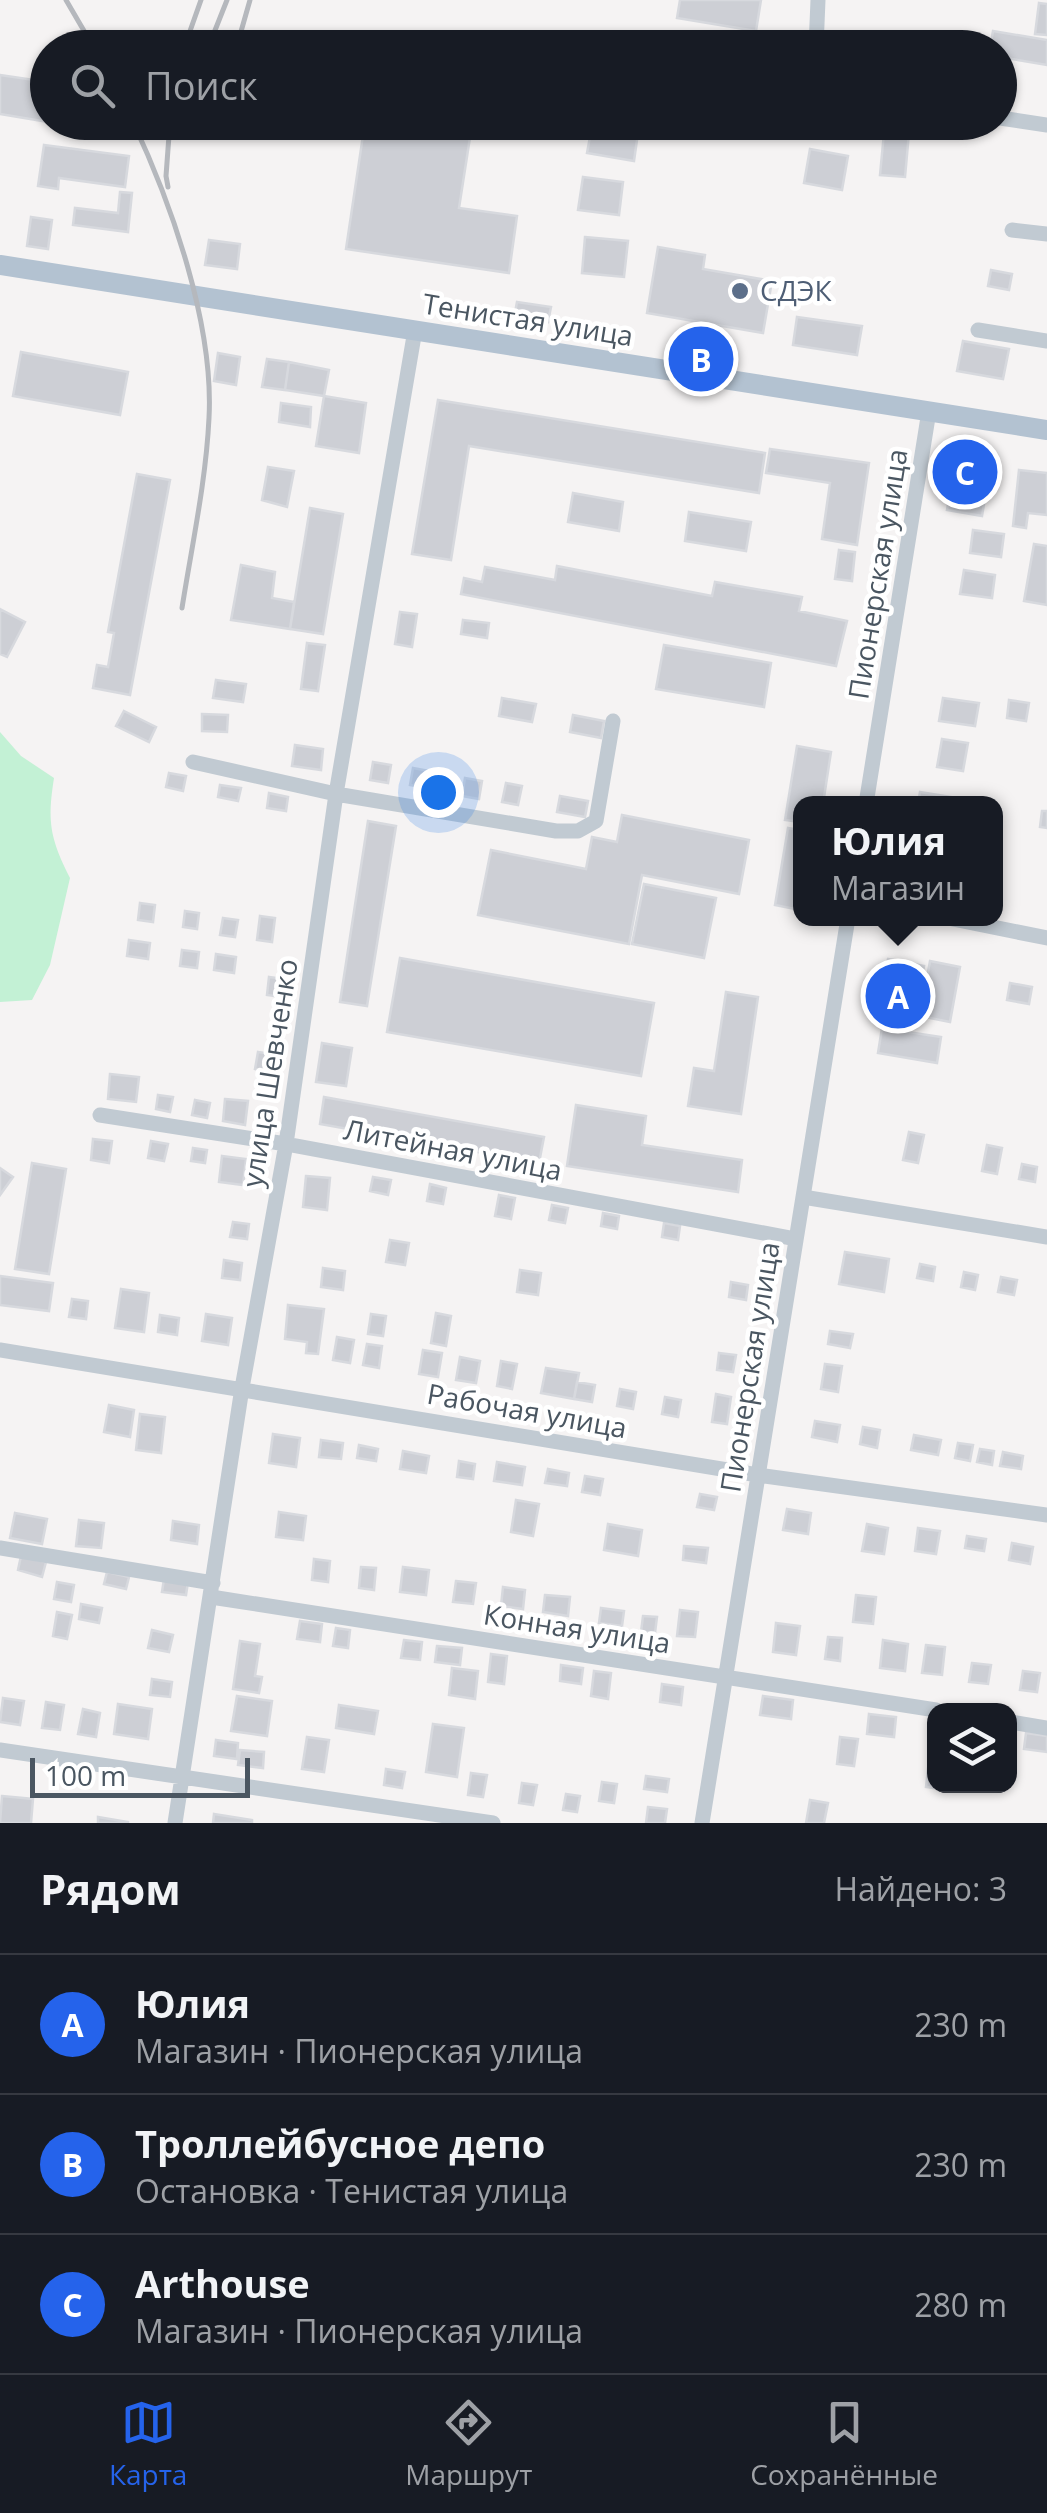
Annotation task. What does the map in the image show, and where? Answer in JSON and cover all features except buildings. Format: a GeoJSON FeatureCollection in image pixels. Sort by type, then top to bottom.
{"type":"FeatureCollection","features":[{"type":"Feature","properties":{"kind":"main road","name":"Тенистая улица"},"geometry":{"type":"LineString","coordinates":[[0,265],[1047,430]]}},
{"type":"Feature","properties":{"kind":"street"},"geometry":{"type":"LineString","coordinates":[[817,30],[818,0]]}},
{"type":"Feature","properties":{"kind":"street"},"geometry":{"type":"LineString","coordinates":[[1017,121],[1047,125]]}},
{"type":"Feature","properties":{"kind":"street"},"geometry":{"type":"LineString","coordinates":[[1012,230],[1047,234]]}},
{"type":"Feature","properties":{"kind":"street","name":"улица Шевченко"},"geometry":{"type":"LineString","coordinates":[[176,1823],[242,1388],[286,1144],[336,794],[416,330]]}},
{"type":"Feature","properties":{"kind":"street"},"geometry":{"type":"LineString","coordinates":[[978,330],[1047,341]]}},
{"type":"Feature","properties":{"kind":"street","name":"Пионерская улица"},"geometry":{"type":"LineString","coordinates":[[867,796],[929,411]]}},
{"type":"Feature","properties":{"kind":"street"},"geometry":{"type":"LineString","coordinates":[[193,762],[336,794],[556,831],[578,831],[596,821],[613,721]]}},
{"type":"Feature","properties":{"kind":"street","name":"Пионерская улица"},"geometry":{"type":"LineString","coordinates":[[702,1823],[847,926]]}},
{"type":"Feature","properties":{"kind":"street"},"geometry":{"type":"LineString","coordinates":[[988,926],[1047,938]]}},
{"type":"Feature","properties":{"kind":"street","name":"Литейная улица"},"geometry":{"type":"LineString","coordinates":[[100,1114],[286,1144],[796,1239]]}},
{"type":"Feature","properties":{"kind":"street"},"geometry":{"type":"LineString","coordinates":[[803,1197],[1047,1237]]}},
{"type":"Feature","properties":{"kind":"street","name":"Рабочая улица"},"geometry":{"type":"LineString","coordinates":[[0,1350],[758,1475],[1047,1515]]}},
{"type":"Feature","properties":{"kind":"street","name":"Конная улица"},"geometry":{"type":"LineString","coordinates":[[0,1548],[212,1590],[927,1709]]}},
{"type":"Feature","properties":{"kind":"street"},"geometry":{"type":"LineString","coordinates":[[1017,1723],[1047,1728]]}},
{"type":"Feature","properties":{"kind":"street"},"geometry":{"type":"LineString","coordinates":[[0,1750],[492,1823]]}},
{"type":"Feature","properties":{"kind":"green space"},"geometry":{"type":"Polygon","coordinates":[[[0,732],[21,756],[54,778],[52,829],[70,878],[50,965],[32,1000],[0,1002],[0,732]]]}},
{"type":"Feature","properties":{"kind":"railway"},"geometry":{"type":"LineString","coordinates":[[66,0],[84,30]]}},
{"type":"Feature","properties":{"kind":"railway"},"geometry":{"type":"LineString","coordinates":[[190,30],[201,0]]}},
{"type":"Feature","properties":{"kind":"railway"},"geometry":{"type":"LineString","coordinates":[[215,30],[227,0]]}},
{"type":"Feature","properties":{"kind":"railway"},"geometry":{"type":"LineString","coordinates":[[241,30],[250,0]]}},
{"type":"Feature","properties":{"kind":"railway"},"geometry":{"type":"LineString","coordinates":[[141,140],[187,266],[205,344],[209,382],[205,465],[182,608]]}},
{"type":"Feature","properties":{"kind":"railway"},"geometry":{"type":"LineString","coordinates":[[168,187],[169,140]]}},
{"type":"Feature","properties":{"kind":"place","name":"СДЭК"},"geometry":{"type":"Point","coordinates":[740,291]}},
{"type":"Feature","properties":{"kind":"place","name":"Троллейбусное депо"},"geometry":{"type":"Point","coordinates":[701,359]}},
{"type":"Feature","properties":{"kind":"place","name":"Arthouse"},"geometry":{"type":"Point","coordinates":[965,472]}},
{"type":"Feature","properties":{"kind":"place","name":"Юлия"},"geometry":{"type":"Point","coordinates":[898,996]}}]}
